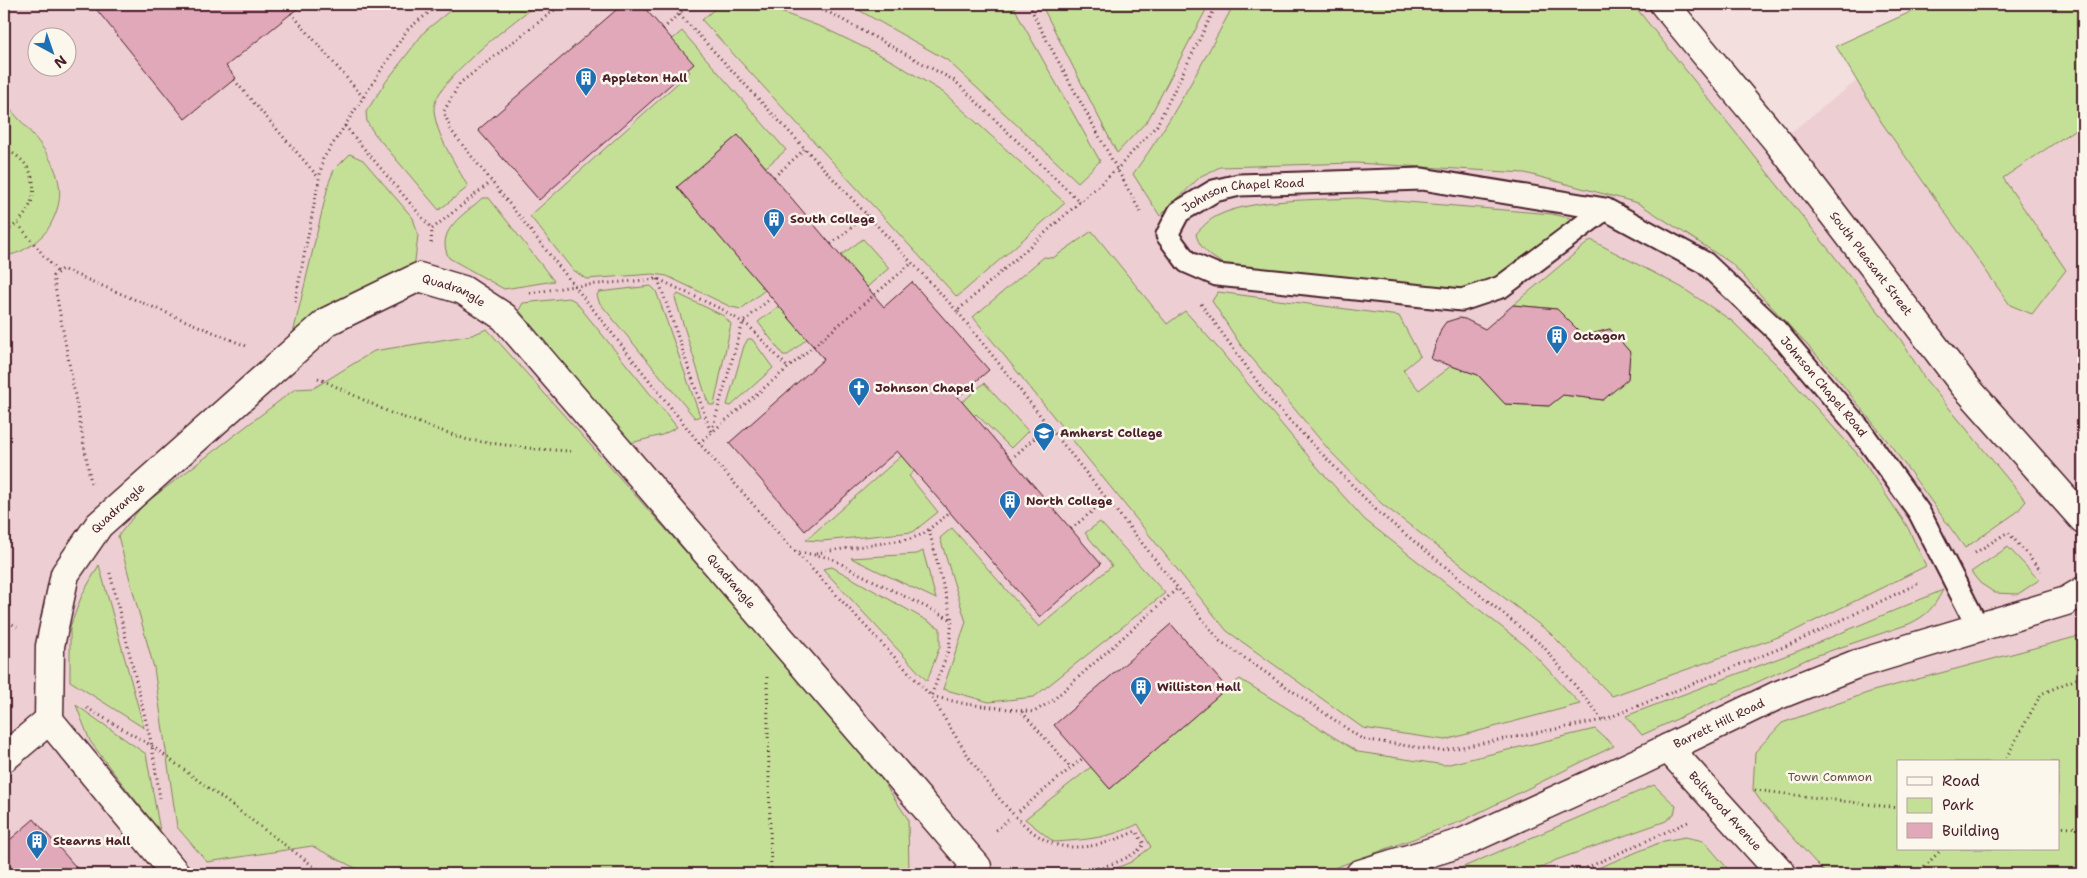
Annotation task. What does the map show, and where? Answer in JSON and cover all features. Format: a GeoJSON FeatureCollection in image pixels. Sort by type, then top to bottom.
{"type":"FeatureCollection","features":[{"type":"Feature","properties":{"kind":"street","name":"South Pleasant Street"},"geometry":{"type":"LineString","coordinates":[[1664,4],[1778,142],[1964,385],[2083,519]]}},
{"type":"Feature","properties":{"kind":"street","name":"Quadrangle"},"geometry":{"type":"LineString","coordinates":[[49,720],[50,646],[65,574],[99,525],[328,321],[419,277],[463,290],[504,317],[978,872]]}},
{"type":"Feature","properties":{"kind":"street","name":"Barrett Hill Road"},"geometry":{"type":"LineString","coordinates":[[1360,874],[1464,842],[1776,696],[1854,665],[2066,601],[2083,591]]}},
{"type":"Feature","properties":{"kind":"street"},"geometry":{"type":"LineString","coordinates":[[4,758],[49,720],[176,874]]}},
{"type":"Feature","properties":{"kind":"street","name":"Boltwood Avenue"},"geometry":{"type":"LineString","coordinates":[[1668,748],[1782,874]]}},
{"type":"Feature","properties":{"kind":"lane","name":"Johnson Chapel Road"},"geometry":{"type":"LineString","coordinates":[[1605,209],[1501,287],[1462,300],[1217,275],[1187,262],[1167,236],[1179,212],[1214,191],[1239,185],[1422,179],[1605,209],[1705,263],[1776,330],[1864,436],[1919,512],[1978,627]]}},
{"type":"Feature","properties":{"kind":"path"},"geometry":{"type":"LineString","coordinates":[[294,304],[323,159],[408,29],[440,4]]}},
{"type":"Feature","properties":{"kind":"path"},"geometry":{"type":"LineString","coordinates":[[562,4],[460,83],[444,110],[450,129],[699,443],[794,550],[931,696],[986,781],[1016,817],[1035,835],[1060,846],[1083,847],[1111,843],[1136,831],[1144,844],[1139,851],[1122,859],[1088,870],[1066,874],[1033,871]]}},
{"type":"Feature","properties":{"kind":"path"},"geometry":{"type":"LineString","coordinates":[[663,29],[689,4]]}},
{"type":"Feature","properties":{"kind":"path"},"geometry":{"type":"LineString","coordinates":[[802,4],[830,13],[955,81],[1080,202]]}},
{"type":"Feature","properties":{"kind":"path"},"geometry":{"type":"LineString","coordinates":[[1029,4],[1038,24],[1144,218]]}},
{"type":"Feature","properties":{"kind":"path"},"geometry":{"type":"LineString","coordinates":[[957,311],[1117,169],[1157,125],[1216,4]]}},
{"type":"Feature","properties":{"kind":"path"},"geometry":{"type":"LineString","coordinates":[[291,13],[363,97]]}},
{"type":"Feature","properties":{"kind":"path"},"geometry":{"type":"LineString","coordinates":[[679,14],[957,311],[1220,641],[1362,738],[1441,751],[1603,720],[1796,642],[1948,569],[2008,532],[2044,575]]}},
{"type":"Feature","properties":{"kind":"path"},"geometry":{"type":"LineString","coordinates":[[234,80],[320,179]]}},
{"type":"Feature","properties":{"kind":"path"},"geometry":{"type":"LineString","coordinates":[[345,126],[432,229],[430,249]]}},
{"type":"Feature","properties":{"kind":"path"},"geometry":{"type":"LineString","coordinates":[[4,149],[13,153],[24,162],[31,174],[34,188],[30,207],[18,224],[4,232]]}},
{"type":"Feature","properties":{"kind":"path"},"geometry":{"type":"LineString","coordinates":[[774,177],[805,149]]}},
{"type":"Feature","properties":{"kind":"path"},"geometry":{"type":"LineString","coordinates":[[432,229],[492,182]]}},
{"type":"Feature","properties":{"kind":"path"},"geometry":{"type":"LineString","coordinates":[[831,244],[867,215]]}},
{"type":"Feature","properties":{"kind":"path"},"geometry":{"type":"LineString","coordinates":[[18,224],[58,273]]}},
{"type":"Feature","properties":{"kind":"path"},"geometry":{"type":"LineString","coordinates":[[699,443],[912,263]]}},
{"type":"Feature","properties":{"kind":"path"},"geometry":{"type":"LineString","coordinates":[[161,803],[152,746],[99,525],[53,276],[62,269],[282,361],[391,413],[468,440],[536,449],[622,454]]}},
{"type":"Feature","properties":{"kind":"path"},"geometry":{"type":"LineString","coordinates":[[658,279],[711,433]]}},
{"type":"Feature","properties":{"kind":"path"},"geometry":{"type":"LineString","coordinates":[[526,294],[574,286],[658,279],[743,322],[750,327],[788,368]]}},
{"type":"Feature","properties":{"kind":"path"},"geometry":{"type":"LineString","coordinates":[[711,433],[743,322],[771,298]]}},
{"type":"Feature","properties":{"kind":"path"},"geometry":{"type":"LineString","coordinates":[[1199,302],[1272,402],[1378,512],[1543,646],[1603,720]]}},
{"type":"Feature","properties":{"kind":"path"},"geometry":{"type":"LineString","coordinates":[[1011,459],[1048,426]]}},
{"type":"Feature","properties":{"kind":"path"},"geometry":{"type":"LineString","coordinates":[[1071,529],[1107,498]]}},
{"type":"Feature","properties":{"kind":"path"},"geometry":{"type":"LineString","coordinates":[[813,554],[910,539],[929,530],[950,512]]}},
{"type":"Feature","properties":{"kind":"path"},"geometry":{"type":"LineString","coordinates":[[929,530],[952,620],[949,649],[931,696]]}},
{"type":"Feature","properties":{"kind":"path"},"geometry":{"type":"LineString","coordinates":[[794,550],[831,558],[952,620]]}},
{"type":"Feature","properties":{"kind":"path"},"geometry":{"type":"LineString","coordinates":[[931,696],[966,704],[1034,712],[1053,700],[1178,588]]}},
{"type":"Feature","properties":{"kind":"path"},"geometry":{"type":"LineString","coordinates":[[766,672],[771,874]]}},
{"type":"Feature","properties":{"kind":"path"},"geometry":{"type":"LineString","coordinates":[[2005,760],[2041,694],[2083,676]]}},
{"type":"Feature","properties":{"kind":"path"},"geometry":{"type":"LineString","coordinates":[[50,686],[152,746],[324,874]]}},
{"type":"Feature","properties":{"kind":"path"},"geometry":{"type":"LineString","coordinates":[[1021,711],[1071,768]]}},
{"type":"Feature","properties":{"kind":"path"},"geometry":{"type":"LineString","coordinates":[[1019,812],[1083,758]]}},
{"type":"Feature","properties":{"kind":"path"},"geometry":{"type":"LineString","coordinates":[[1753,790],[1897,808]]}},
{"type":"Feature","properties":{"kind":"path"},"geometry":{"type":"LineString","coordinates":[[996,830],[1008,820]]}},
{"type":"Feature","properties":{"kind":"path"},"geometry":{"type":"LineString","coordinates":[[1573,874],[1693,820]]}},
{"type":"Feature","properties":{"kind":"path"},"geometry":{"type":"LineString","coordinates":[[2060,826],[2083,828]]}},
{"type":"Feature","properties":{"kind":"path"},"geometry":{"type":"LineString","coordinates":[[1917,874],[1941,850]]}},
{"type":"Feature","properties":{"kind":"shaded area","name":"Amherst College"},"geometry":{"type":"Polygon","coordinates":[[[4,4],[1664,4],[1778,142],[1862,77],[2083,4],[2083,874],[4,874],[4,4]]]}},
{"type":"Feature","properties":{"kind":"green space"},"geometry":{"type":"Polygon","coordinates":[[[458,4],[537,4],[476,53],[446,84],[437,98],[434,110],[438,130],[468,187],[439,210],[374,133],[367,122],[366,112],[385,83],[425,31],[458,4]]]}},
{"type":"Feature","properties":{"kind":"green space"},"geometry":{"type":"Polygon","coordinates":[[[720,4],[759,4],[824,28],[892,61],[944,93],[1065,203],[957,297],[702,20],[720,4]]]}},
{"type":"Feature","properties":{"kind":"green space"},"geometry":{"type":"Polygon","coordinates":[[[848,4],[1013,4],[1100,161],[1078,182],[947,60],[848,4]]]}},
{"type":"Feature","properties":{"kind":"green space"},"geometry":{"type":"Polygon","coordinates":[[[1041,4],[1209,4],[1148,120],[1117,153],[1041,4]]]}},
{"type":"Feature","properties":{"kind":"green space"},"geometry":{"type":"Polygon","coordinates":[[[1234,4],[1633,4],[1901,340],[1925,379],[2026,501],[2017,512],[1965,548],[1892,447],[1833,373],[1731,263],[1638,203],[1525,173],[1355,163],[1220,167],[1201,176],[1160,216],[1133,174],[1174,112],[1234,4]]]}},
{"type":"Feature","properties":{"kind":"green space"},"geometry":{"type":"Polygon","coordinates":[[[1923,4],[2083,4],[2083,124],[2003,178],[2066,270],[2032,314],[2010,305],[1882,123],[1836,46],[1906,14],[1923,4]]]}},
{"type":"Feature","properties":{"kind":"green space"},"geometry":{"type":"Polygon","coordinates":[[[682,31],[786,150],[766,167],[738,135],[677,187],[765,290],[741,309],[731,307],[667,276],[653,274],[586,279],[572,269],[530,216],[690,72],[666,45],[682,31]]]}},
{"type":"Feature","properties":{"kind":"green space"},"geometry":{"type":"Polygon","coordinates":[[[4,102],[46,153],[59,183],[59,198],[53,220],[43,235],[25,249],[4,256],[4,102]]]}},
{"type":"Feature","properties":{"kind":"green space"},"geometry":{"type":"Polygon","coordinates":[[[350,154],[363,160],[413,218],[418,235],[414,269],[291,342],[329,182],[334,170],[350,154]]]}},
{"type":"Feature","properties":{"kind":"green space"},"geometry":{"type":"Polygon","coordinates":[[[482,198],[489,198],[554,281],[504,289],[449,258],[445,248],[445,239],[448,231],[460,217],[482,198]]]}},
{"type":"Feature","properties":{"kind":"green space"},"geometry":{"type":"Polygon","coordinates":[[[1359,198],[1552,214],[1574,219],[1501,275],[1477,285],[1459,289],[1238,271],[1212,257],[1202,247],[1196,234],[1217,216],[1249,206],[1286,201],[1359,198]]]}},
{"type":"Feature","properties":{"kind":"green space"},"geometry":{"type":"Polygon","coordinates":[[[1092,231],[1167,324],[1185,311],[1319,469],[1365,520],[1527,647],[1580,704],[1445,740],[1363,728],[1227,631],[973,317],[1044,257],[1053,258],[1092,231]]]}},
{"type":"Feature","properties":{"kind":"green space"},"geometry":{"type":"Polygon","coordinates":[[[863,239],[889,268],[788,355],[783,355],[758,322],[779,306],[802,333],[862,281],[841,255],[863,239]]]}},
{"type":"Feature","properties":{"kind":"green space"},"geometry":{"type":"Polygon","coordinates":[[[1591,240],[1681,287],[1732,321],[1784,372],[1861,458],[1907,526],[1926,566],[1792,632],[1612,696],[1549,632],[1382,504],[1329,450],[1240,344],[1212,301],[1218,292],[1399,316],[1420,356],[1403,370],[1419,390],[1451,366],[1478,375],[1505,404],[1549,406],[1563,395],[1603,400],[1628,378],[1630,352],[1610,329],[1584,336],[1557,309],[1513,305],[1591,240]]]}},
{"type":"Feature","properties":{"kind":"green space"},"geometry":{"type":"Polygon","coordinates":[[[651,286],[656,291],[700,416],[695,418],[599,302],[597,295],[599,292],[651,286]]]}},
{"type":"Feature","properties":{"kind":"green space"},"geometry":{"type":"Polygon","coordinates":[[[678,294],[724,316],[731,324],[714,405],[710,405],[707,400],[675,298],[678,294]]]}},
{"type":"Feature","properties":{"kind":"green space"},"geometry":{"type":"Polygon","coordinates":[[[569,298],[575,301],[677,427],[662,435],[631,443],[614,426],[519,310],[523,303],[569,298]]]}},
{"type":"Feature","properties":{"kind":"green space"},"geometry":{"type":"Polygon","coordinates":[[[487,329],[842,727],[877,772],[908,819],[909,874],[367,874],[312,846],[207,862],[177,827],[154,668],[118,536],[143,505],[295,389],[314,388],[374,351],[472,335],[487,329]]]}},
{"type":"Feature","properties":{"kind":"green space"},"geometry":{"type":"Polygon","coordinates":[[[748,339],[752,339],[773,368],[731,406],[727,405],[744,346],[748,339]]]}},
{"type":"Feature","properties":{"kind":"green space"},"geometry":{"type":"Polygon","coordinates":[[[984,383],[1028,431],[1011,448],[976,414],[909,476],[938,512],[913,532],[822,541],[806,540],[984,383]]]}},
{"type":"Feature","properties":{"kind":"green space"},"geometry":{"type":"Polygon","coordinates":[[[1100,522],[1165,593],[1034,697],[989,702],[943,689],[966,622],[940,538],[952,528],[1039,627],[1112,566],[1085,533],[1100,522]]]}},
{"type":"Feature","properties":{"kind":"green space"},"geometry":{"type":"Polygon","coordinates":[[[2008,547],[2039,580],[2018,594],[1995,593],[1980,583],[1971,572],[2008,547]]]}},
{"type":"Feature","properties":{"kind":"green space"},"geometry":{"type":"Polygon","coordinates":[[[923,551],[936,599],[851,558],[917,554],[923,551]]]}},
{"type":"Feature","properties":{"kind":"green space"},"geometry":{"type":"Polygon","coordinates":[[[99,565],[144,728],[70,681],[70,627],[82,595],[99,565]]]}},
{"type":"Feature","properties":{"kind":"green space"},"geometry":{"type":"Polygon","coordinates":[[[832,567],[940,628],[940,646],[927,681],[823,569],[832,567]]]}},
{"type":"Feature","properties":{"kind":"green space"},"geometry":{"type":"Polygon","coordinates":[[[1943,590],[1929,610],[1909,624],[1812,657],[1642,735],[1626,716],[1798,651],[1943,590]]]}},
{"type":"Feature","properties":{"kind":"green space","name":"Town Common"},"geometry":{"type":"Polygon","coordinates":[[[2083,635],[2083,874],[1826,874],[1762,803],[1753,790],[1755,752],[1782,723],[1873,691],[2083,635]]]}},
{"type":"Feature","properties":{"kind":"green space"},"geometry":{"type":"Polygon","coordinates":[[[1240,679],[1358,752],[1445,765],[1595,729],[1614,746],[1462,821],[1318,874],[1102,874],[1131,862],[1151,847],[1138,824],[1128,829],[1097,838],[1054,842],[1025,819],[1091,767],[1110,789],[1227,688],[1240,679]]]}},
{"type":"Feature","properties":{"kind":"green space"},"geometry":{"type":"Polygon","coordinates":[[[76,705],[146,754],[160,831],[90,741],[76,705]]]}},
{"type":"Feature","properties":{"kind":"green space"},"geometry":{"type":"Polygon","coordinates":[[[1654,785],[1676,806],[1674,814],[1666,821],[1556,860],[1530,874],[1447,874],[1654,785]]]}},
{"type":"Feature","properties":{"kind":"green space"},"geometry":{"type":"Polygon","coordinates":[[[1685,837],[1704,841],[1732,874],[1583,874],[1664,841],[1685,837]]]}},
{"type":"Feature","properties":{"kind":"building"},"geometry":{"type":"Polygon","coordinates":[[[92,4],[303,4],[226,66],[236,78],[185,119],[92,4]]]}},
{"type":"Feature","properties":{"kind":"building","name":"Appleton Hall"},"geometry":{"type":"Polygon","coordinates":[[[623,4],[641,4],[694,64],[539,200],[478,130],[623,4]]]}},
{"type":"Feature","properties":{"kind":"building"},"geometry":{"type":"Polygon","coordinates":[[[738,135],[884,307],[912,282],[989,370],[958,397],[1101,564],[1040,617],[897,451],[805,531],[729,443],[824,359],[677,187],[738,135]]]}},
{"type":"Feature","properties":{"kind":"building","name":"Octagon"},"geometry":{"type":"Polygon","coordinates":[[[1513,305],[1557,309],[1584,336],[1610,329],[1630,352],[1628,379],[1603,400],[1563,395],[1549,406],[1505,404],[1478,375],[1431,359],[1441,329],[1446,322],[1459,318],[1465,319],[1485,329],[1513,305]]]}},
{"type":"Feature","properties":{"kind":"building","name":"Williston Hall"},"geometry":{"type":"Polygon","coordinates":[[[1171,624],[1227,688],[1110,789],[1054,725],[1171,624]]]}},
{"type":"Feature","properties":{"kind":"building","name":"Stearns Hall"},"geometry":{"type":"Polygon","coordinates":[[[34,819],[82,874],[4,874],[4,845],[34,819]]]}},
{"type":"Feature","properties":{"kind":"place","name":"Appleton Hall"},"geometry":{"type":"Point","coordinates":[586,97]}},
{"type":"Feature","properties":{"kind":"place","name":"South College"},"geometry":{"type":"Point","coordinates":[774,238]}},
{"type":"Feature","properties":{"kind":"place","name":"Octagon"},"geometry":{"type":"Point","coordinates":[1557,355]}},
{"type":"Feature","properties":{"kind":"place","name":"Johnson Chapel"},"geometry":{"type":"Point","coordinates":[859,407]}},
{"type":"Feature","properties":{"kind":"place","name":"Amherst College"},"geometry":{"type":"Point","coordinates":[1044,452]}},
{"type":"Feature","properties":{"kind":"place","name":"North College"},"geometry":{"type":"Point","coordinates":[1010,520]}},
{"type":"Feature","properties":{"kind":"place","name":"Williston Hall"},"geometry":{"type":"Point","coordinates":[1141,706]}},
{"type":"Feature","properties":{"kind":"place","name":"Stearns Hall"},"geometry":{"type":"Point","coordinates":[37,860]}}]}
